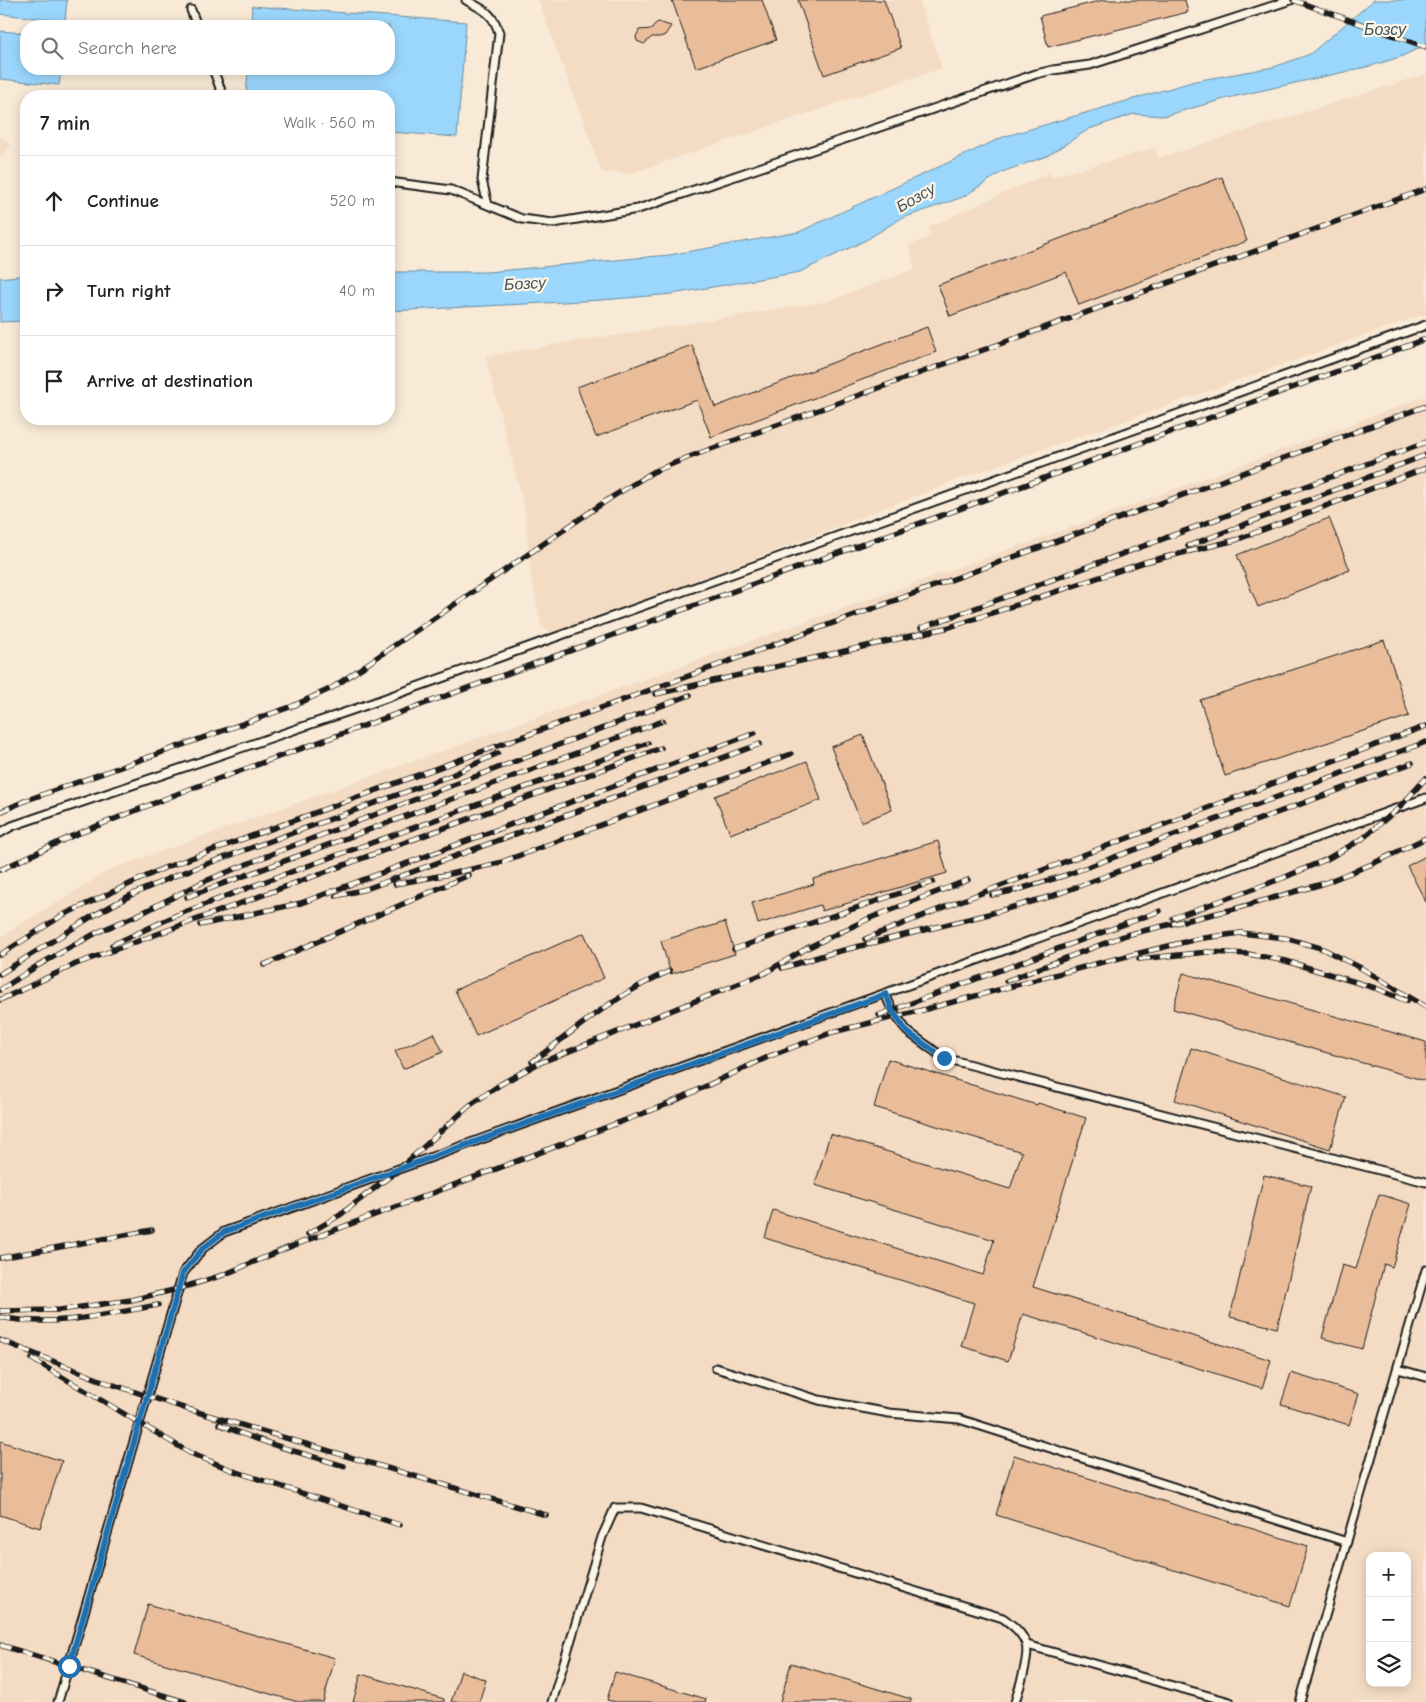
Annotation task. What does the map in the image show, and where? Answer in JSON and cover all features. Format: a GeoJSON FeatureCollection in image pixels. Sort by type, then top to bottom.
{"type":"FeatureCollection","features":[{"type":"Feature","properties":{"kind":"lane"},"geometry":{"type":"LineString","coordinates":[[466,0],[496,20],[499,33],[482,180],[488,205]]}},
{"type":"Feature","properties":{"kind":"lane"},"geometry":{"type":"LineString","coordinates":[[395,183],[451,190],[522,219],[553,223],[638,209],[1036,74],[1090,65],[1292,0]]}},
{"type":"Feature","properties":{"kind":"lane"},"geometry":{"type":"LineString","coordinates":[[191,10],[195,20]]}},
{"type":"Feature","properties":{"kind":"lane"},"geometry":{"type":"LineString","coordinates":[[215,75],[221,90]]}},
{"type":"Feature","properties":{"kind":"lane"},"geometry":{"type":"LineString","coordinates":[[0,833],[12,826],[358,708],[1426,325]]}},
{"type":"Feature","properties":{"kind":"lane"},"geometry":{"type":"LineString","coordinates":[[58,1702],[183,1273],[202,1249],[224,1232],[1426,798]]}},
{"type":"Feature","properties":{"kind":"lane"},"geometry":{"type":"LineString","coordinates":[[886,994],[892,1010],[907,1032],[944,1058],[1426,1182]]}},
{"type":"Feature","properties":{"kind":"lane"},"geometry":{"type":"LineString","coordinates":[[1300,1702],[1426,1270]]}},
{"type":"Feature","properties":{"kind":"lane"},"geometry":{"type":"LineString","coordinates":[[716,1368],[819,1400],[889,1412],[959,1419],[1347,1542]]}},
{"type":"Feature","properties":{"kind":"lane"},"geometry":{"type":"LineString","coordinates":[[1398,1369],[1426,1377]]}},
{"type":"Feature","properties":{"kind":"lane"},"geometry":{"type":"LineString","coordinates":[[552,1702],[602,1537],[615,1508],[641,1508],[1003,1618],[1017,1629],[1027,1645],[1024,1672],[1015,1702]]}},
{"type":"Feature","properties":{"kind":"lane"},"geometry":{"type":"LineString","coordinates":[[1027,1645],[1230,1702]]}},
{"type":"Feature","properties":{"kind":"shaded area"},"geometry":{"type":"Polygon","coordinates":[[[538,0],[919,0],[942,68],[629,174],[602,172],[538,0]]]}},
{"type":"Feature","properties":{"kind":"shaded area"},"geometry":{"type":"Polygon","coordinates":[[[1426,74],[1426,314],[957,480],[554,637],[541,625],[530,570],[525,510],[485,356],[824,302],[915,269],[909,246],[931,236],[929,227],[1049,173],[1052,177],[1155,148],[1159,158],[1426,74]]]}},
{"type":"Feature","properties":{"kind":"shaded area"},"geometry":{"type":"Polygon","coordinates":[[[0,135],[11,146],[0,158],[0,135]]]}},
{"type":"Feature","properties":{"kind":"shaded area"},"geometry":{"type":"Polygon","coordinates":[[[1426,396],[1426,1702],[0,1702],[0,937],[111,869],[1094,519],[1426,396]]]}},
{"type":"Feature","properties":{"kind":"water"},"geometry":{"type":"Polygon","coordinates":[[[0,0],[67,0],[65,20],[0,14],[0,0]]]}},
{"type":"Feature","properties":{"kind":"water","name":"Бозсу"},"geometry":{"type":"Polygon","coordinates":[[[1374,0],[1426,0],[1426,45],[1400,57],[1371,66],[1228,98],[1164,116],[1134,114],[1089,129],[1047,156],[1002,172],[963,197],[900,219],[866,240],[800,272],[672,294],[602,300],[395,311],[395,272],[488,272],[669,255],[799,232],[1003,137],[1195,81],[1274,67],[1310,54],[1374,0]]]}},
{"type":"Feature","properties":{"kind":"water"},"geometry":{"type":"Polygon","coordinates":[[[252,6],[466,22],[457,137],[395,132],[395,90],[246,90],[248,75],[395,75],[395,20],[251,20],[252,6]]]}},
{"type":"Feature","properties":{"kind":"water"},"geometry":{"type":"Polygon","coordinates":[[[0,31],[20,33],[20,75],[60,75],[59,85],[0,79],[0,31]]]}},
{"type":"Feature","properties":{"kind":"water"},"geometry":{"type":"Polygon","coordinates":[[[20,276],[20,321],[0,322],[0,278],[20,276]]]}},
{"type":"Feature","properties":{"kind":"building"},"geometry":{"type":"Polygon","coordinates":[[[672,0],[762,0],[776,40],[696,68],[672,0]]]}},
{"type":"Feature","properties":{"kind":"building"},"geometry":{"type":"Polygon","coordinates":[[[798,0],[884,0],[901,48],[824,75],[798,0]]]}},
{"type":"Feature","properties":{"kind":"building"},"geometry":{"type":"Polygon","coordinates":[[[1103,0],[1185,0],[1188,12],[1048,47],[1040,16],[1103,0]]]}},
{"type":"Feature","properties":{"kind":"building"},"geometry":{"type":"Polygon","coordinates":[[[658,22],[671,26],[665,35],[652,37],[644,44],[637,41],[636,37],[639,30],[652,29],[658,22]]]}},
{"type":"Feature","properties":{"kind":"building"},"geometry":{"type":"Polygon","coordinates":[[[1222,177],[1247,241],[1079,305],[1066,272],[950,316],[938,285],[1222,177]]]}},
{"type":"Feature","properties":{"kind":"building"},"geometry":{"type":"Polygon","coordinates":[[[927,327],[936,352],[711,437],[697,400],[596,437],[577,387],[692,345],[715,407],[927,327]]]}},
{"type":"Feature","properties":{"kind":"building"},"geometry":{"type":"Polygon","coordinates":[[[1329,518],[1350,570],[1258,607],[1237,555],[1329,518]]]}},
{"type":"Feature","properties":{"kind":"building"},"geometry":{"type":"Polygon","coordinates":[[[1384,640],[1409,716],[1225,776],[1200,700],[1384,640]]]}},
{"type":"Feature","properties":{"kind":"building"},"geometry":{"type":"Polygon","coordinates":[[[863,735],[892,810],[861,822],[831,747],[863,735]]]}},
{"type":"Feature","properties":{"kind":"building"},"geometry":{"type":"Polygon","coordinates":[[[807,761],[821,800],[730,834],[715,796],[807,761]]]}},
{"type":"Feature","properties":{"kind":"building"},"geometry":{"type":"Polygon","coordinates":[[[938,841],[947,873],[822,911],[820,905],[758,924],[752,903],[814,884],[813,879],[938,841]]]}},
{"type":"Feature","properties":{"kind":"building"},"geometry":{"type":"Polygon","coordinates":[[[1426,856],[1426,902],[1407,866],[1426,856]]]}},
{"type":"Feature","properties":{"kind":"building"},"geometry":{"type":"Polygon","coordinates":[[[725,922],[735,954],[671,974],[661,941],[725,922]]]}},
{"type":"Feature","properties":{"kind":"building"},"geometry":{"type":"Polygon","coordinates":[[[584,933],[604,978],[476,1036],[455,990],[584,933]]]}},
{"type":"Feature","properties":{"kind":"building"},"geometry":{"type":"Polygon","coordinates":[[[1183,973],[1426,1042],[1426,1081],[1173,1009],[1183,973]]]}},
{"type":"Feature","properties":{"kind":"building"},"geometry":{"type":"Polygon","coordinates":[[[434,1033],[443,1052],[403,1069],[395,1051],[434,1033]]]}},
{"type":"Feature","properties":{"kind":"building"},"geometry":{"type":"Polygon","coordinates":[[[1191,1048],[1346,1097],[1330,1149],[1175,1100],[1191,1048]]]}},
{"type":"Feature","properties":{"kind":"building"},"geometry":{"type":"Polygon","coordinates":[[[888,1059],[1037,1105],[1038,1103],[1086,1118],[1033,1287],[1271,1360],[1262,1388],[1023,1314],[1008,1361],[961,1346],[974,1303],[765,1238],[773,1210],[983,1275],[994,1240],[815,1185],[830,1134],[1010,1189],[1022,1152],[874,1107],[888,1059]]]}},
{"type":"Feature","properties":{"kind":"building"},"geometry":{"type":"Polygon","coordinates":[[[1264,1175],[1311,1186],[1277,1328],[1230,1317],[1264,1175]]]}},
{"type":"Feature","properties":{"kind":"building"},"geometry":{"type":"Polygon","coordinates":[[[1379,1194],[1411,1204],[1392,1267],[1384,1264],[1362,1349],[1322,1338],[1342,1265],[1356,1269],[1379,1194]]]}},
{"type":"Feature","properties":{"kind":"building"},"geometry":{"type":"Polygon","coordinates":[[[1291,1373],[1359,1394],[1349,1425],[1281,1404],[1291,1373]]]}},
{"type":"Feature","properties":{"kind":"building"},"geometry":{"type":"Polygon","coordinates":[[[0,1441],[62,1461],[40,1528],[0,1515],[0,1441]]]}},
{"type":"Feature","properties":{"kind":"building"},"geometry":{"type":"Polygon","coordinates":[[[1014,1455],[1308,1546],[1290,1606],[996,1515],[1014,1455]]]}},
{"type":"Feature","properties":{"kind":"building"},"geometry":{"type":"Polygon","coordinates":[[[148,1604],[335,1658],[323,1702],[298,1702],[134,1655],[148,1604]]]}},
{"type":"Feature","properties":{"kind":"building"},"geometry":{"type":"Polygon","coordinates":[[[791,1663],[911,1699],[911,1702],[780,1702],[791,1663]]]}},
{"type":"Feature","properties":{"kind":"building"},"geometry":{"type":"Polygon","coordinates":[[[461,1671],[486,1680],[479,1702],[451,1702],[461,1671]]]}},
{"type":"Feature","properties":{"kind":"building"},"geometry":{"type":"Polygon","coordinates":[[[615,1672],[706,1699],[705,1702],[616,1702],[607,1700],[615,1672]]]}},
{"type":"Feature","properties":{"kind":"building"},"geometry":{"type":"Polygon","coordinates":[[[361,1674],[444,1699],[444,1702],[353,1702],[361,1674]]]}},
{"type":"Feature","properties":{"kind":"railway"},"geometry":{"type":"LineString","coordinates":[[1293,0],[1426,47]]}},
{"type":"Feature","properties":{"kind":"railway"},"geometry":{"type":"LineString","coordinates":[[0,812],[27,800],[293,706],[332,688],[612,497],[653,472],[689,457],[1426,189]]}},
{"type":"Feature","properties":{"kind":"railway"},"geometry":{"type":"LineString","coordinates":[[0,870],[72,836],[182,792],[1426,339]]}},
{"type":"Feature","properties":{"kind":"railway"},"geometry":{"type":"LineString","coordinates":[[0,955],[63,915],[164,868],[1426,406]]}},
{"type":"Feature","properties":{"kind":"railway"},"geometry":{"type":"LineString","coordinates":[[921,628],[1426,442]]}},
{"type":"Feature","properties":{"kind":"railway"},"geometry":{"type":"LineString","coordinates":[[1188,546],[1426,455]]}},
{"type":"Feature","properties":{"kind":"railway"},"geometry":{"type":"LineString","coordinates":[[656,694],[950,627],[1145,562],[1236,540],[1426,468]]}},
{"type":"Feature","properties":{"kind":"railway"},"geometry":{"type":"LineString","coordinates":[[0,990],[37,966],[98,932],[142,913],[203,882],[274,853],[690,695]]}},
{"type":"Feature","properties":{"kind":"railway"},"geometry":{"type":"LineString","coordinates":[[187,897],[663,721]]}},
{"type":"Feature","properties":{"kind":"railway"},"geometry":{"type":"LineString","coordinates":[[865,939],[955,903],[1426,726]]}},
{"type":"Feature","properties":{"kind":"railway"},"geometry":{"type":"LineString","coordinates":[[200,925],[301,903],[755,733]]}},
{"type":"Feature","properties":{"kind":"railway"},"geometry":{"type":"LineString","coordinates":[[992,895],[1017,890],[1066,875],[1426,742]]}},
{"type":"Feature","properties":{"kind":"railway"},"geometry":{"type":"LineString","coordinates":[[112,945],[177,915],[266,881],[648,743]]}},
{"type":"Feature","properties":{"kind":"railway"},"geometry":{"type":"LineString","coordinates":[[336,896],[366,889],[760,744]]}},
{"type":"Feature","properties":{"kind":"railway"},"geometry":{"type":"LineString","coordinates":[[0,1000],[76,964],[661,748]]}},
{"type":"Feature","properties":{"kind":"railway"},"geometry":{"type":"LineString","coordinates":[[0,974],[91,917],[131,895],[179,874],[452,775],[498,753]]}},
{"type":"Feature","properties":{"kind":"railway"},"geometry":{"type":"LineString","coordinates":[[395,884],[499,863],[791,754]]}},
{"type":"Feature","properties":{"kind":"railway"},"geometry":{"type":"LineString","coordinates":[[782,968],[828,954],[985,915],[1052,896],[1412,763]]}},
{"type":"Feature","properties":{"kind":"railway"},"geometry":{"type":"LineString","coordinates":[[1173,918],[1283,878],[1327,859],[1362,839],[1400,807],[1426,778]]}},
{"type":"Feature","properties":{"kind":"railway"},"geometry":{"type":"LineString","coordinates":[[1006,981],[1126,935],[1234,909],[1322,884],[1372,864],[1426,838]]}},
{"type":"Feature","properties":{"kind":"railway"},"geometry":{"type":"LineString","coordinates":[[264,965],[469,875]]}},
{"type":"Feature","properties":{"kind":"railway"},"geometry":{"type":"LineString","coordinates":[[308,1234],[340,1215],[398,1170],[469,1106],[501,1084],[537,1064],[763,974],[807,948],[870,918],[968,880]]}},
{"type":"Feature","properties":{"kind":"railway"},"geometry":{"type":"LineString","coordinates":[[734,949],[933,882]]}},
{"type":"Feature","properties":{"kind":"railway"},"geometry":{"type":"LineString","coordinates":[[879,1015],[1160,911]]}},
{"type":"Feature","properties":{"kind":"railway"},"geometry":{"type":"LineString","coordinates":[[0,1311],[60,1310],[131,1300],[178,1289],[223,1275],[287,1248],[668,1104],[770,1056],[833,1032],[1197,939],[1241,933],[1285,938],[1321,948],[1361,968],[1426,1007]]}},
{"type":"Feature","properties":{"kind":"railway"},"geometry":{"type":"LineString","coordinates":[[1139,959],[1208,952],[1248,954],[1286,961],[1375,988],[1407,1001]]}},
{"type":"Feature","properties":{"kind":"railway"},"geometry":{"type":"LineString","coordinates":[[532,1062],[616,1000],[633,989],[670,971]]}},
{"type":"Feature","properties":{"kind":"railway"},"geometry":{"type":"LineString","coordinates":[[0,1258],[152,1230]]}},
{"type":"Feature","properties":{"kind":"railway"},"geometry":{"type":"LineString","coordinates":[[0,1317],[40,1321],[80,1319],[158,1305]]}},
{"type":"Feature","properties":{"kind":"railway"},"geometry":{"type":"LineString","coordinates":[[0,1340],[105,1382],[184,1408],[546,1515]]}},
{"type":"Feature","properties":{"kind":"railway"},"geometry":{"type":"LineString","coordinates":[[32,1359],[190,1453],[234,1471],[400,1525]]}},
{"type":"Feature","properties":{"kind":"railway"},"geometry":{"type":"LineString","coordinates":[[219,1424],[265,1442],[344,1466]]}},
{"type":"Feature","properties":{"kind":"railway"},"geometry":{"type":"LineString","coordinates":[[0,1645],[185,1702]]}},
{"type":"Feature","properties":{"kind":"route"},"geometry":{"type":"LineString","coordinates":[[69,1666],[183,1273],[202,1249],[224,1232],[886,994],[892,1010],[907,1032],[944,1058]]}}]}
